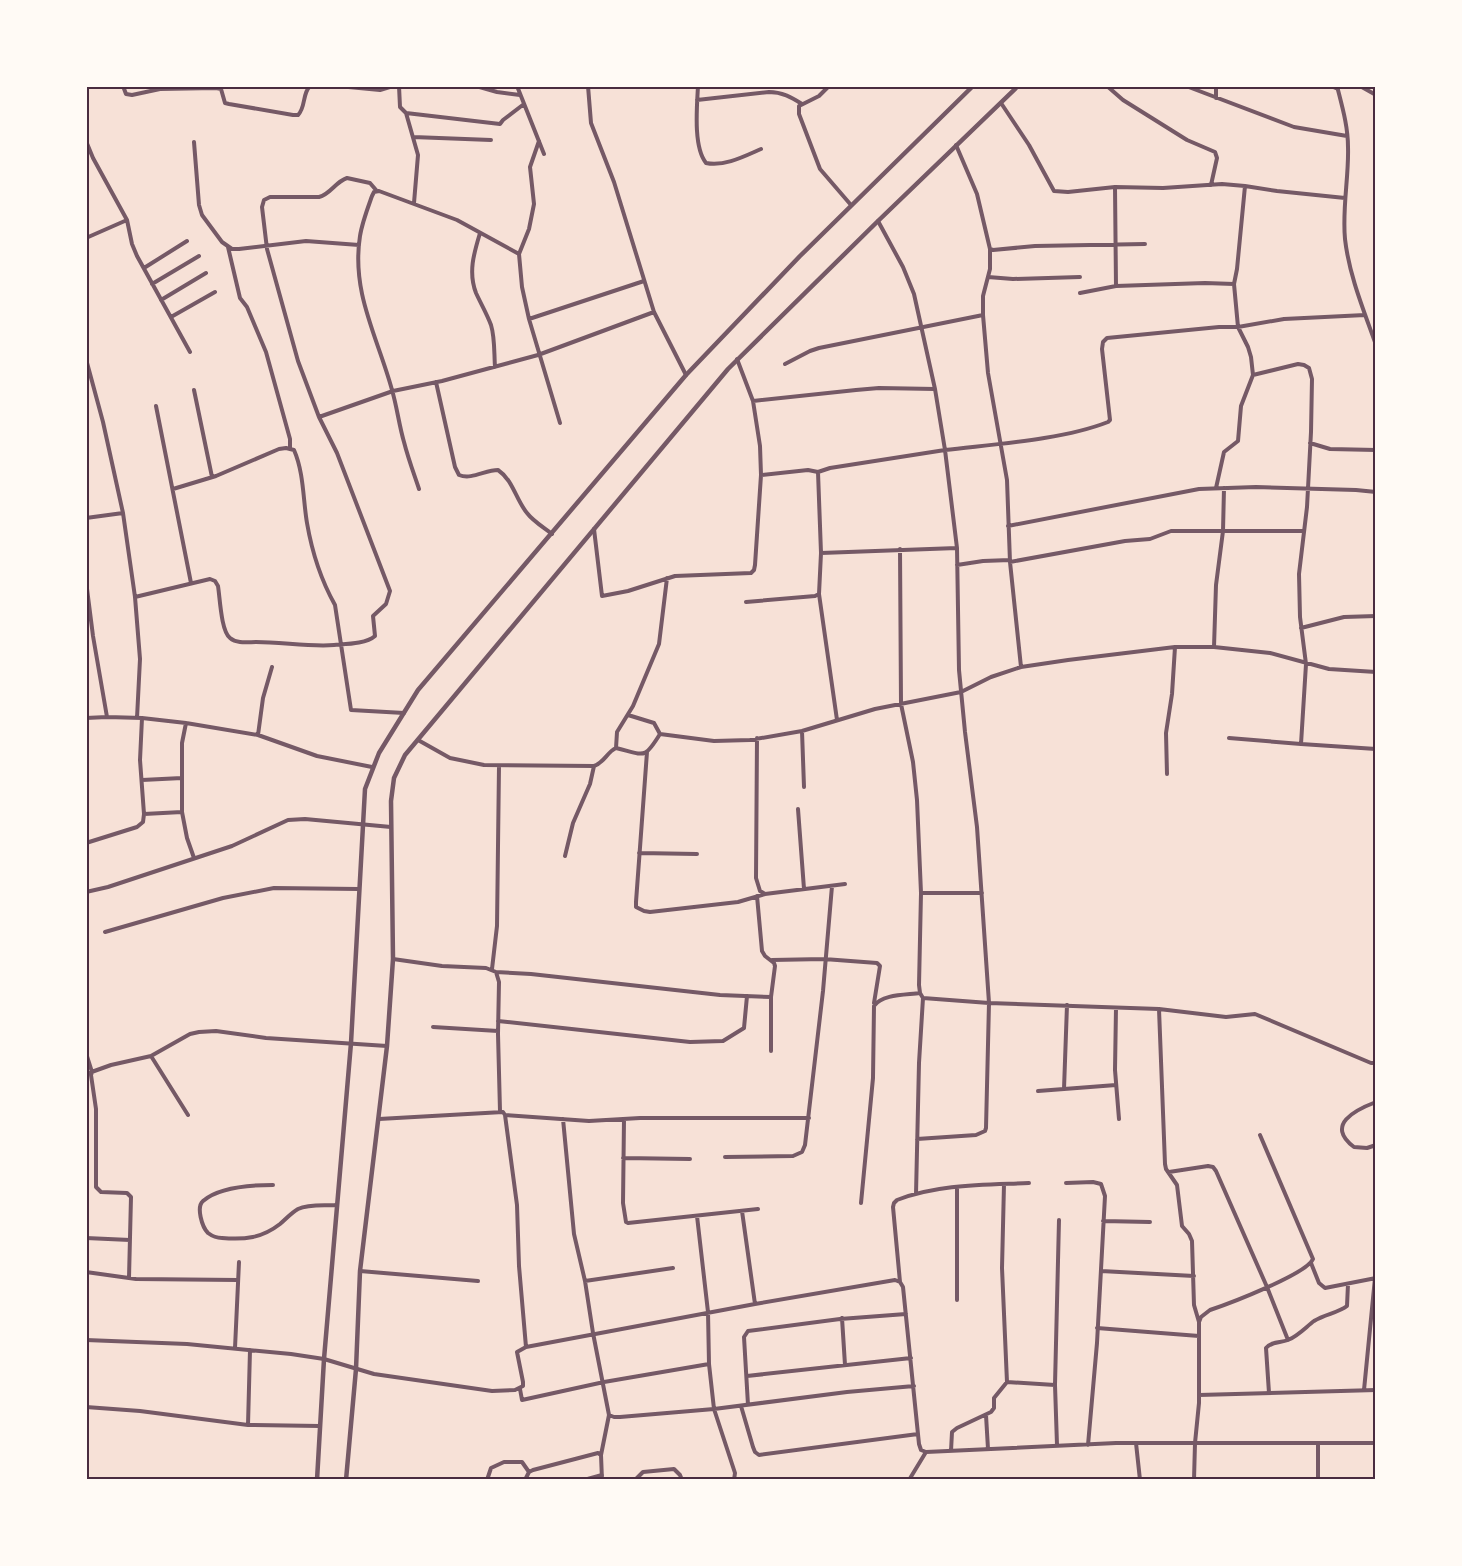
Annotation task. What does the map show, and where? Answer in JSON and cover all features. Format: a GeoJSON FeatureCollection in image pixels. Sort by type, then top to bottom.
{"type":"FeatureCollection","features":[{"type":"Feature","properties":{"kind":"street"},"geometry":{"type":"LineString","coordinates":[[123,86],[128,95],[160,89],[216,88],[221,89],[225,103],[293,116],[298,115],[302,111],[307,88],[310,86]]}},
{"type":"Feature","properties":{"kind":"street"},"geometry":{"type":"LineString","coordinates":[[338,86],[380,90],[393,86]]}},
{"type":"Feature","properties":{"kind":"street"},"geometry":{"type":"LineString","coordinates":[[399,86],[400,107],[406,113],[418,155],[414,204]]}},
{"type":"Feature","properties":{"kind":"street"},"geometry":{"type":"LineString","coordinates":[[476,86],[497,92],[520,94]]}},
{"type":"Feature","properties":{"kind":"street"},"geometry":{"type":"LineString","coordinates":[[517,86],[544,154]]}},
{"type":"Feature","properties":{"kind":"street"},"geometry":{"type":"LineString","coordinates":[[588,86],[591,123],[614,182],[654,312],[686,375]]}},
{"type":"Feature","properties":{"kind":"street"},"geometry":{"type":"LineString","coordinates":[[698,86],[700,153],[706,163],[722,163],[744,157],[761,149]]}},
{"type":"Feature","properties":{"kind":"street"},"geometry":{"type":"LineString","coordinates":[[828,86],[819,96],[799,106],[799,114],[816,162],[852,206]]}},
{"type":"Feature","properties":{"kind":"street"},"geometry":{"type":"LineString","coordinates":[[316,1480],[336,1205],[351,1043],[365,789],[372,767],[418,690],[686,375],[800,256],[973,86]]}},
{"type":"Feature","properties":{"kind":"street"},"geometry":{"type":"LineString","coordinates":[[346,1480],[356,1369],[360,1272],[387,1046],[393,959],[391,801],[394,778],[405,755],[738,359],[1018,86]]}},
{"type":"Feature","properties":{"kind":"street"},"geometry":{"type":"LineString","coordinates":[[1106,86],[1123,100],[1187,140],[1215,152],[1217,158],[1211,185]]}},
{"type":"Feature","properties":{"kind":"street"},"geometry":{"type":"LineString","coordinates":[[1186,86],[1294,127],[1347,136]]}},
{"type":"Feature","properties":{"kind":"street"},"geometry":{"type":"LineString","coordinates":[[1216,86],[1216,98]]}},
{"type":"Feature","properties":{"kind":"street"},"geometry":{"type":"LineString","coordinates":[[1331,86],[1338,88],[1346,123],[1345,198],[1347,247],[1350,265],[1376,346]]}},
{"type":"Feature","properties":{"kind":"street"},"geometry":{"type":"LineString","coordinates":[[1360,86],[1376,94]]}},
{"type":"Feature","properties":{"kind":"street"},"geometry":{"type":"LineString","coordinates":[[697,100],[780,92],[802,104]]}},
{"type":"Feature","properties":{"kind":"street"},"geometry":{"type":"LineString","coordinates":[[1001,103],[1029,145],[1054,191],[1068,192],[1115,187],[1163,188],[1211,185],[1245,186],[1345,198]]}},
{"type":"Feature","properties":{"kind":"street"},"geometry":{"type":"LineString","coordinates":[[406,113],[500,124],[524,104]]}},
{"type":"Feature","properties":{"kind":"street"},"geometry":{"type":"LineString","coordinates":[[413,137],[491,140]]}},
{"type":"Feature","properties":{"kind":"street"},"geometry":{"type":"LineString","coordinates":[[86,141],[93,158],[127,220],[132,244],[190,352]]}},
{"type":"Feature","properties":{"kind":"street"},"geometry":{"type":"LineString","coordinates":[[539,141],[530,167],[534,204],[529,229],[519,254],[522,287],[529,319],[538,355],[560,423]]}},
{"type":"Feature","properties":{"kind":"street"},"geometry":{"type":"LineString","coordinates":[[194,142],[199,205],[208,225],[228,247],[240,298],[253,320],[273,374],[290,439],[290,449]]}},
{"type":"Feature","properties":{"kind":"street"},"geometry":{"type":"LineString","coordinates":[[956,145],[977,194],[990,249],[990,269],[983,296],[982,316],[988,373],[1007,480],[1010,561],[1021,667]]}},
{"type":"Feature","properties":{"kind":"street"},"geometry":{"type":"LineString","coordinates":[[135,596],[206,579],[215,581],[218,586],[224,627],[231,640],[240,642],[333,645],[369,641],[375,636],[373,616],[386,604],[390,591],[337,452],[319,417],[298,361],[280,302],[266,245],[262,202],[267,198],[273,197],[320,197],[346,178],[370,183],[376,190],[458,220],[519,254]]}},
{"type":"Feature","properties":{"kind":"street"},"geometry":{"type":"LineString","coordinates":[[1216,488],[1222,456],[1224,452],[1238,441],[1242,406],[1253,375],[1248,347],[1238,326],[1234,284],[1238,269],[1245,186]]}},
{"type":"Feature","properties":{"kind":"street"},"geometry":{"type":"LineString","coordinates":[[1115,187],[1116,286]]}},
{"type":"Feature","properties":{"kind":"street"},"geometry":{"type":"LineString","coordinates":[[376,190],[362,224],[358,271],[361,292],[368,321],[393,392],[404,444],[419,489]]}},
{"type":"Feature","properties":{"kind":"street"},"geometry":{"type":"LineString","coordinates":[[86,238],[127,220]]}},
{"type":"Feature","properties":{"kind":"street"},"geometry":{"type":"LineString","coordinates":[[878,221],[909,278],[936,389],[957,548],[958,660],[977,826],[989,1003],[985,1131],[976,1135],[917,1139]]}},
{"type":"Feature","properties":{"kind":"street"},"geometry":{"type":"LineString","coordinates":[[480,232],[473,256],[473,281],[493,335],[495,367]]}},
{"type":"Feature","properties":{"kind":"street"},"geometry":{"type":"LineString","coordinates":[[144,268],[187,241]]}},
{"type":"Feature","properties":{"kind":"street"},"geometry":{"type":"LineString","coordinates":[[228,247],[239,249],[306,241],[359,246]]}},
{"type":"Feature","properties":{"kind":"street"},"geometry":{"type":"LineString","coordinates":[[990,249],[1035,246],[1146,244]]}},
{"type":"Feature","properties":{"kind":"street"},"geometry":{"type":"LineString","coordinates":[[152,284],[199,256]]}},
{"type":"Feature","properties":{"kind":"street"},"geometry":{"type":"LineString","coordinates":[[161,300],[206,273]]}},
{"type":"Feature","properties":{"kind":"street"},"geometry":{"type":"LineString","coordinates":[[988,277],[1013,279],[1080,277]]}},
{"type":"Feature","properties":{"kind":"street"},"geometry":{"type":"LineString","coordinates":[[529,319],[644,281]]}},
{"type":"Feature","properties":{"kind":"street"},"geometry":{"type":"LineString","coordinates":[[1080,293],[1116,286],[1234,284]]}},
{"type":"Feature","properties":{"kind":"street"},"geometry":{"type":"LineString","coordinates":[[170,317],[215,292]]}},
{"type":"Feature","properties":{"kind":"street"},"geometry":{"type":"LineString","coordinates":[[319,417],[393,392],[538,355],[654,312]]}},
{"type":"Feature","properties":{"kind":"street"},"geometry":{"type":"LineString","coordinates":[[761,475],[808,470],[818,472],[830,468],[944,450],[1048,436],[1108,422],[1110,420],[1102,348],[1103,342],[1107,338],[1238,326],[1284,319],[1365,315]]}},
{"type":"Feature","properties":{"kind":"street"},"geometry":{"type":"LineString","coordinates":[[785,364],[819,348],[982,316]]}},
{"type":"Feature","properties":{"kind":"street"},"geometry":{"type":"LineString","coordinates":[[86,359],[124,513],[135,596],[140,659],[137,718]]}},
{"type":"Feature","properties":{"kind":"street"},"geometry":{"type":"LineString","coordinates":[[594,529],[602,596],[628,592],[675,576],[746,574],[753,572],[761,475],[759,439],[753,401],[738,359]]}},
{"type":"Feature","properties":{"kind":"street"},"geometry":{"type":"LineString","coordinates":[[1253,375],[1298,364],[1309,368],[1312,379],[1307,490],[1299,574],[1301,628],[1306,664],[1301,744]]}},
{"type":"Feature","properties":{"kind":"street"},"geometry":{"type":"LineString","coordinates":[[436,382],[455,467],[459,476],[472,476],[498,470],[506,477],[528,515],[552,534]]}},
{"type":"Feature","properties":{"kind":"street"},"geometry":{"type":"LineString","coordinates":[[753,401],[864,389],[936,389]]}},
{"type":"Feature","properties":{"kind":"street"},"geometry":{"type":"LineString","coordinates":[[194,390],[212,477]]}},
{"type":"Feature","properties":{"kind":"street"},"geometry":{"type":"LineString","coordinates":[[156,406],[191,583]]}},
{"type":"Feature","properties":{"kind":"street"},"geometry":{"type":"LineString","coordinates":[[1310,443],[1330,449],[1376,450]]}},
{"type":"Feature","properties":{"kind":"street"},"geometry":{"type":"LineString","coordinates":[[173,489],[212,477],[279,449],[294,450],[300,471],[307,524],[315,558],[328,593],[335,605],[351,710],[404,713]]}},
{"type":"Feature","properties":{"kind":"street"},"geometry":{"type":"LineString","coordinates":[[818,472],[822,554],[819,594],[837,720]]}},
{"type":"Feature","properties":{"kind":"street"},"geometry":{"type":"LineString","coordinates":[[1008,526],[1131,501],[1216,488],[1256,487],[1376,492]]}},
{"type":"Feature","properties":{"kind":"street"},"geometry":{"type":"LineString","coordinates":[[1214,647],[1216,585],[1223,531],[1224,488]]}},
{"type":"Feature","properties":{"kind":"street"},"geometry":{"type":"LineString","coordinates":[[86,518],[124,513]]}},
{"type":"Feature","properties":{"kind":"street"},"geometry":{"type":"LineString","coordinates":[[957,565],[983,561],[1010,561],[1125,541],[1150,539],[1171,531],[1304,530]]}},
{"type":"Feature","properties":{"kind":"street"},"geometry":{"type":"LineString","coordinates":[[822,554],[900,549],[957,548]]}},
{"type":"Feature","properties":{"kind":"street"},"geometry":{"type":"LineString","coordinates":[[900,549],[900,704],[913,762],[918,800],[921,893],[920,993],[923,998],[919,1063],[916,1194]]}},
{"type":"Feature","properties":{"kind":"street"},"geometry":{"type":"LineString","coordinates":[[616,748],[617,732],[633,706],[658,644],[667,578]]}},
{"type":"Feature","properties":{"kind":"street"},"geometry":{"type":"LineString","coordinates":[[86,582],[88,620],[107,717]]}},
{"type":"Feature","properties":{"kind":"street"},"geometry":{"type":"LineString","coordinates":[[746,602],[782,600],[819,594]]}},
{"type":"Feature","properties":{"kind":"street"},"geometry":{"type":"LineString","coordinates":[[1301,628],[1344,617],[1376,616]]}},
{"type":"Feature","properties":{"kind":"street"},"geometry":{"type":"LineString","coordinates":[[1167,774],[1166,734],[1172,694],[1175,647]]}},
{"type":"Feature","properties":{"kind":"street"},"geometry":{"type":"LineString","coordinates":[[660,734],[714,741],[757,738],[802,730],[875,709],[961,692],[991,677],[1021,667],[1175,647],[1214,647],[1270,653],[1329,669],[1376,672]]}},
{"type":"Feature","properties":{"kind":"street"},"geometry":{"type":"LineString","coordinates":[[258,735],[263,698],[272,667]]}},
{"type":"Feature","properties":{"kind":"street"},"geometry":{"type":"LineString","coordinates":[[628,715],[654,723],[660,734]]}},
{"type":"Feature","properties":{"kind":"street"},"geometry":{"type":"LineString","coordinates":[[86,718],[142,718],[258,735],[318,756],[372,767]]}},
{"type":"Feature","properties":{"kind":"street"},"geometry":{"type":"LineString","coordinates":[[86,843],[137,827],[143,822],[140,760],[142,718]]}},
{"type":"Feature","properties":{"kind":"street"},"geometry":{"type":"LineString","coordinates":[[186,723],[182,743],[182,812],[187,838],[194,858]]}},
{"type":"Feature","properties":{"kind":"street"},"geometry":{"type":"LineString","coordinates":[[802,730],[804,787]]}},
{"type":"Feature","properties":{"kind":"street"},"geometry":{"type":"LineString","coordinates":[[418,740],[443,755],[458,761],[499,766],[594,766],[598,765],[608,753],[616,748],[641,754],[647,752],[660,734]]}},
{"type":"Feature","properties":{"kind":"street"},"geometry":{"type":"LineString","coordinates":[[757,738],[756,878],[760,891],[765,894]]}},
{"type":"Feature","properties":{"kind":"street"},"geometry":{"type":"LineString","coordinates":[[1229,738],[1376,749]]}},
{"type":"Feature","properties":{"kind":"street"},"geometry":{"type":"LineString","coordinates":[[647,752],[636,906],[644,911],[738,902],[765,894],[845,884]]}},
{"type":"Feature","properties":{"kind":"street"},"geometry":{"type":"LineString","coordinates":[[499,766],[497,926],[494,971],[499,982],[500,1111]]}},
{"type":"Feature","properties":{"kind":"street"},"geometry":{"type":"LineString","coordinates":[[565,856],[573,822],[590,784],[594,766]]}},
{"type":"Feature","properties":{"kind":"street"},"geometry":{"type":"LineString","coordinates":[[142,780],[182,778]]}},
{"type":"Feature","properties":{"kind":"street"},"geometry":{"type":"LineString","coordinates":[[798,808],[804,889]]}},
{"type":"Feature","properties":{"kind":"street"},"geometry":{"type":"LineString","coordinates":[[144,814],[182,812]]}},
{"type":"Feature","properties":{"kind":"street"},"geometry":{"type":"LineString","coordinates":[[86,892],[108,887],[249,839],[288,820],[305,819],[364,826],[391,827]]}},
{"type":"Feature","properties":{"kind":"street"},"geometry":{"type":"LineString","coordinates":[[639,853],[697,854]]}},
{"type":"Feature","properties":{"kind":"street"},"geometry":{"type":"LineString","coordinates":[[725,1156],[799,1154],[806,1145],[832,886]]}},
{"type":"Feature","properties":{"kind":"street"},"geometry":{"type":"LineString","coordinates":[[105,932],[250,892],[274,888],[360,889]]}},
{"type":"Feature","properties":{"kind":"street"},"geometry":{"type":"LineString","coordinates":[[921,893],[982,893]]}},
{"type":"Feature","properties":{"kind":"street"},"geometry":{"type":"LineString","coordinates":[[756,896],[762,951],[765,956],[772,960],[826,959],[878,963],[880,966],[874,1006],[873,1078],[861,1203]]}},
{"type":"Feature","properties":{"kind":"street"},"geometry":{"type":"LineString","coordinates":[[393,959],[442,966],[711,994],[771,997]]}},
{"type":"Feature","properties":{"kind":"street"},"geometry":{"type":"LineString","coordinates":[[771,1051],[771,997],[775,966],[772,960]]}},
{"type":"Feature","properties":{"kind":"street"},"geometry":{"type":"LineString","coordinates":[[874,1006],[877,1001],[883,998],[920,993]]}},
{"type":"Feature","properties":{"kind":"street"},"geometry":{"type":"LineString","coordinates":[[498,1021],[690,1042],[723,1041],[744,1028],[747,996]]}},
{"type":"Feature","properties":{"kind":"street"},"geometry":{"type":"LineString","coordinates":[[923,998],[989,1003],[1159,1010],[1226,1017],[1255,1014],[1371,1063],[1376,1063]]}},
{"type":"Feature","properties":{"kind":"street"},"geometry":{"type":"LineString","coordinates":[[1064,1090],[1066,1005]]}},
{"type":"Feature","properties":{"kind":"street"},"geometry":{"type":"LineString","coordinates":[[1116,1008],[1115,1042],[1118,1119]]}},
{"type":"Feature","properties":{"kind":"street"},"geometry":{"type":"LineString","coordinates":[[1159,1010],[1165,1164],[1177,1184],[1182,1226],[1192,1241],[1194,1305],[1199,1322],[1199,1395],[1194,1480]]}},
{"type":"Feature","properties":{"kind":"street"},"geometry":{"type":"LineString","coordinates":[[433,1028],[498,1031]]}},
{"type":"Feature","properties":{"kind":"street"},"geometry":{"type":"LineString","coordinates":[[90,1074],[151,1056],[190,1034],[216,1031],[266,1038],[387,1046]]}},
{"type":"Feature","properties":{"kind":"street"},"geometry":{"type":"LineString","coordinates":[[86,1053],[93,1082],[96,1187],[101,1192],[130,1194],[132,1201],[129,1278]]}},
{"type":"Feature","properties":{"kind":"street"},"geometry":{"type":"LineString","coordinates":[[151,1056],[188,1115]]}},
{"type":"Feature","properties":{"kind":"street"},"geometry":{"type":"LineString","coordinates":[[1038,1091],[1116,1086]]}},
{"type":"Feature","properties":{"kind":"street"},"geometry":{"type":"LineString","coordinates":[[1376,1102],[1352,1113],[1345,1119],[1342,1131],[1348,1143],[1354,1147],[1366,1148],[1376,1145]]}},
{"type":"Feature","properties":{"kind":"street"},"geometry":{"type":"LineString","coordinates":[[379,1119],[500,1111],[505,1115],[602,1121],[624,1119],[809,1118]]}},
{"type":"Feature","properties":{"kind":"street"},"geometry":{"type":"LineString","coordinates":[[505,1115],[517,1205],[519,1266],[526,1347]]}},
{"type":"Feature","properties":{"kind":"street"},"geometry":{"type":"LineString","coordinates":[[564,1119],[574,1234],[585,1281],[609,1415],[601,1455],[602,1477],[584,1480]]}},
{"type":"Feature","properties":{"kind":"street"},"geometry":{"type":"LineString","coordinates":[[624,1119],[623,1203],[626,1222],[758,1209]]}},
{"type":"Feature","properties":{"kind":"street"},"geometry":{"type":"LineString","coordinates":[[1260,1135],[1311,1253],[1313,1259],[1311,1263],[1321,1286],[1330,1288],[1375,1278],[1364,1390]]}},
{"type":"Feature","properties":{"kind":"street"},"geometry":{"type":"LineString","coordinates":[[623,1158],[690,1159]]}},
{"type":"Feature","properties":{"kind":"street"},"geometry":{"type":"LineString","coordinates":[[1169,1172],[1208,1166],[1213,1167],[1216,1171],[1288,1340]]}},
{"type":"Feature","properties":{"kind":"street"},"geometry":{"type":"LineString","coordinates":[[1029,1182],[957,1187],[916,1194],[897,1200],[894,1203],[900,1282],[906,1314],[921,1450],[926,1452],[1136,1443],[1376,1442]]}},
{"type":"Feature","properties":{"kind":"street"},"geometry":{"type":"LineString","coordinates":[[1066,1183],[1093,1182],[1101,1184],[1105,1196],[1088,1445]]}},
{"type":"Feature","properties":{"kind":"street"},"geometry":{"type":"LineString","coordinates":[[951,1451],[952,1432],[986,1415],[994,1408],[994,1398],[1008,1382],[1002,1268],[1004,1184]]}},
{"type":"Feature","properties":{"kind":"street"},"geometry":{"type":"LineString","coordinates":[[273,1185],[243,1186],[201,1202],[199,1206],[206,1230],[210,1235],[220,1238],[257,1237],[272,1230],[299,1209],[308,1206],[336,1205]]}},
{"type":"Feature","properties":{"kind":"street"},"geometry":{"type":"LineString","coordinates":[[957,1187],[957,1300]]}},
{"type":"Feature","properties":{"kind":"street"},"geometry":{"type":"LineString","coordinates":[[742,1211],[755,1304]]}},
{"type":"Feature","properties":{"kind":"street"},"geometry":{"type":"LineString","coordinates":[[697,1216],[708,1312],[709,1364],[714,1410],[735,1473],[734,1480]]}},
{"type":"Feature","properties":{"kind":"street"},"geometry":{"type":"LineString","coordinates":[[1057,1445],[1055,1385],[1059,1220]]}},
{"type":"Feature","properties":{"kind":"street"},"geometry":{"type":"LineString","coordinates":[[1103,1221],[1150,1222]]}},
{"type":"Feature","properties":{"kind":"street"},"geometry":{"type":"LineString","coordinates":[[86,1238],[130,1240]]}},
{"type":"Feature","properties":{"kind":"street"},"geometry":{"type":"LineString","coordinates":[[235,1348],[239,1262]]}},
{"type":"Feature","properties":{"kind":"street"},"geometry":{"type":"LineString","coordinates":[[1199,1322],[1204,1313],[1277,1283],[1311,1263]]}},
{"type":"Feature","properties":{"kind":"street"},"geometry":{"type":"LineString","coordinates":[[585,1281],[673,1268]]}},
{"type":"Feature","properties":{"kind":"street"},"geometry":{"type":"LineString","coordinates":[[86,1272],[129,1278],[238,1280]]}},
{"type":"Feature","properties":{"kind":"street"},"geometry":{"type":"LineString","coordinates":[[360,1272],[478,1281]]}},
{"type":"Feature","properties":{"kind":"street"},"geometry":{"type":"LineString","coordinates":[[1100,1272],[1194,1276]]}},
{"type":"Feature","properties":{"kind":"street"},"geometry":{"type":"LineString","coordinates":[[709,1364],[604,1382],[522,1400],[520,1389],[523,1386],[523,1382],[517,1354],[519,1350],[526,1347],[593,1333],[895,1280],[900,1282]]}},
{"type":"Feature","properties":{"kind":"street"},"geometry":{"type":"LineString","coordinates":[[1269,1393],[1266,1348],[1269,1344],[1288,1340],[1315,1320],[1347,1306],[1348,1284]]}},
{"type":"Feature","properties":{"kind":"street"},"geometry":{"type":"LineString","coordinates":[[748,1405],[744,1337],[748,1331],[842,1318],[906,1314]]}},
{"type":"Feature","properties":{"kind":"street"},"geometry":{"type":"LineString","coordinates":[[842,1318],[845,1365]]}},
{"type":"Feature","properties":{"kind":"street"},"geometry":{"type":"LineString","coordinates":[[1097,1328],[1199,1336]]}},
{"type":"Feature","properties":{"kind":"street"},"geometry":{"type":"LineString","coordinates":[[86,1340],[187,1344],[291,1354],[324,1359],[374,1374],[492,1391],[520,1389]]}},
{"type":"Feature","properties":{"kind":"street"},"geometry":{"type":"LineString","coordinates":[[248,1425],[250,1350]]}},
{"type":"Feature","properties":{"kind":"street"},"geometry":{"type":"LineString","coordinates":[[747,1376],[911,1358]]}},
{"type":"Feature","properties":{"kind":"street"},"geometry":{"type":"LineString","coordinates":[[1008,1382],[1055,1385]]}},
{"type":"Feature","properties":{"kind":"street"},"geometry":{"type":"LineString","coordinates":[[609,1415],[620,1417],[714,1410],[847,1392],[914,1386]]}},
{"type":"Feature","properties":{"kind":"street"},"geometry":{"type":"LineString","coordinates":[[1199,1395],[1376,1390]]}},
{"type":"Feature","properties":{"kind":"street"},"geometry":{"type":"LineString","coordinates":[[741,1406],[753,1447],[759,1454],[918,1434]]}},
{"type":"Feature","properties":{"kind":"street"},"geometry":{"type":"LineString","coordinates":[[86,1407],[140,1411],[248,1425],[320,1426]]}},
{"type":"Feature","properties":{"kind":"street"},"geometry":{"type":"LineString","coordinates":[[986,1415],[988,1449]]}},
{"type":"Feature","properties":{"kind":"street"},"geometry":{"type":"LineString","coordinates":[[1136,1443],[1140,1480]]}},
{"type":"Feature","properties":{"kind":"street"},"geometry":{"type":"LineString","coordinates":[[1318,1443],[1318,1480]]}},
{"type":"Feature","properties":{"kind":"street"},"geometry":{"type":"LineString","coordinates":[[909,1480],[926,1452]]}},
{"type":"Feature","properties":{"kind":"street"},"geometry":{"type":"LineString","coordinates":[[524,1480],[528,1472],[592,1453],[601,1455]]}},
{"type":"Feature","properties":{"kind":"street"},"geometry":{"type":"LineString","coordinates":[[487,1480],[491,1468],[504,1462],[522,1462],[528,1472]]}},
{"type":"Feature","properties":{"kind":"street"},"geometry":{"type":"LineString","coordinates":[[635,1480],[643,1472],[674,1469],[682,1480]]}}]}
